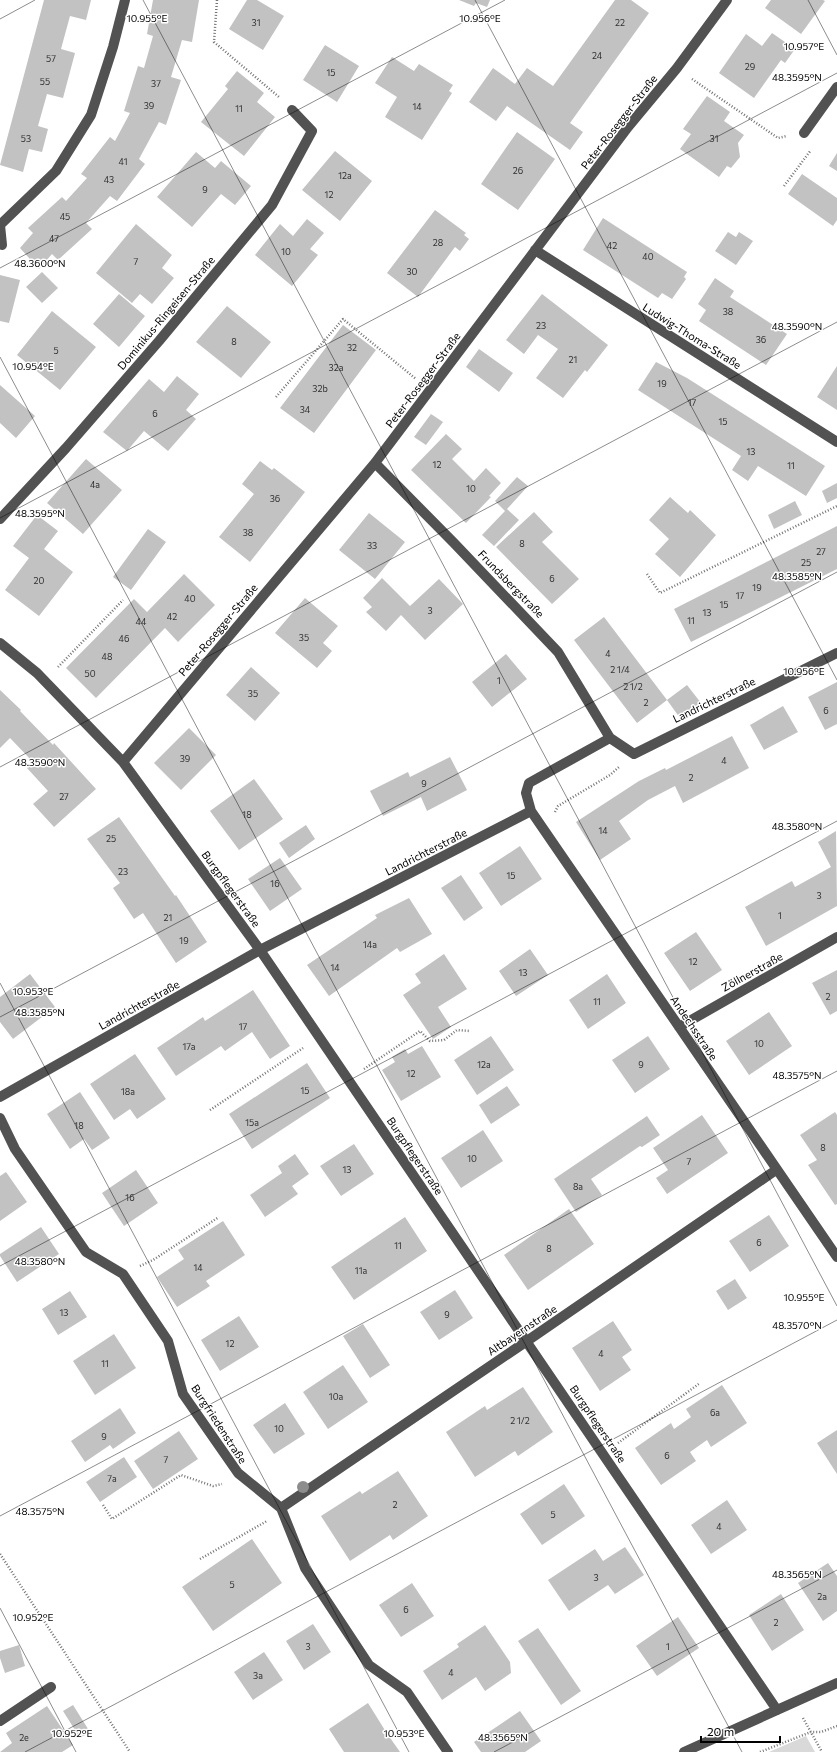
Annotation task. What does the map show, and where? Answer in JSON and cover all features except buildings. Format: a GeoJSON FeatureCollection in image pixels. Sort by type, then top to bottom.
{"type":"FeatureCollection","features":[{"type":"Feature","properties":{"kind":"street"},"geometry":{"type":"LineString","coordinates":[[2,245],[0,225],[56,171],[91,114],[113,47],[125,0]]}},
{"type":"Feature","properties":{"kind":"street","name":"Peter-Rosegger-Straße"},"geometry":{"type":"LineString","coordinates":[[122,762],[375,463],[628,127],[677,68],[727,0]]}},
{"type":"Feature","properties":{"kind":"street"},"geometry":{"type":"LineString","coordinates":[[804,132],[837,87]]}},
{"type":"Feature","properties":{"kind":"street","name":"Dominikus-Ringeisen-Straße"},"geometry":{"type":"LineString","coordinates":[[0,519],[66,448],[159,341],[272,205],[312,131],[292,110]]}},
{"type":"Feature","properties":{"kind":"street","name":"Ludwig-Thoma-Straße"},"geometry":{"type":"LineString","coordinates":[[535,250],[837,442]]}},
{"type":"Feature","properties":{"kind":"street","name":"Frundsbergstraße"},"geometry":{"type":"LineString","coordinates":[[375,463],[460,548],[558,652],[610,738]]}},
{"type":"Feature","properties":{"kind":"street","name":"Burgpflegerstraße"},"geometry":{"type":"LineString","coordinates":[[0,643],[44,681],[122,762],[260,950],[528,1341],[777,1710]]}},
{"type":"Feature","properties":{"kind":"street","name":"Landrichterstraße"},"geometry":{"type":"LineString","coordinates":[[634,754],[837,652]]}},
{"type":"Feature","properties":{"kind":"street"},"geometry":{"type":"LineString","coordinates":[[531,811],[526,793],[529,783],[610,738],[634,754]]}},
{"type":"Feature","properties":{"kind":"street","name":"Landrichterstraße"},"geometry":{"type":"LineString","coordinates":[[0,1097],[260,950],[531,811]]}},
{"type":"Feature","properties":{"kind":"street","name":"Andechsstraße"},"geometry":{"type":"LineString","coordinates":[[531,811],[776,1170],[833,1242],[837,1257]]}},
{"type":"Feature","properties":{"kind":"street","name":"Zöllnerstraße"},"geometry":{"type":"LineString","coordinates":[[679,1027],[837,938]]}},
{"type":"Feature","properties":{"kind":"street","name":"Burgfriedenstraße"},"geometry":{"type":"LineString","coordinates":[[0,1118],[15,1149],[86,1252],[123,1274],[168,1341],[183,1394],[238,1473],[281,1510],[305,1568],[369,1665],[407,1692],[448,1752]]}},
{"type":"Feature","properties":{"kind":"street","name":"Altbayernstraße"},"geometry":{"type":"LineString","coordinates":[[281,1510],[776,1170]]}},
{"type":"Feature","properties":{"kind":"street"},"geometry":{"type":"LineString","coordinates":[[684,1752],[837,1683]]}},
{"type":"Feature","properties":{"kind":"street"},"geometry":{"type":"LineString","coordinates":[[0,1721],[51,1687]]}},
{"type":"Feature","properties":{"kind":"path"},"geometry":{"type":"LineString","coordinates":[[217,0],[214,42],[279,96],[292,110]]}},
{"type":"Feature","properties":{"kind":"path"},"geometry":{"type":"LineString","coordinates":[[677,68],[778,138],[804,132],[811,151],[784,186]]}},
{"type":"Feature","properties":{"kind":"path"},"geometry":{"type":"LineString","coordinates":[[276,396],[343,318],[430,390]]}},
{"type":"Feature","properties":{"kind":"path"},"geometry":{"type":"LineString","coordinates":[[647,574],[660,593],[837,506]]}},
{"type":"Feature","properties":{"kind":"path"},"geometry":{"type":"LineString","coordinates":[[44,681],[123,600]]}},
{"type":"Feature","properties":{"kind":"path"},"geometry":{"type":"LineString","coordinates":[[546,832],[558,806],[610,775],[634,754]]}},
{"type":"Feature","properties":{"kind":"path"},"geometry":{"type":"LineString","coordinates":[[349,1080],[420,1031],[430,1041],[444,1040],[457,1030],[470,1031]]}},
{"type":"Feature","properties":{"kind":"path"},"geometry":{"type":"LineString","coordinates":[[210,1110],[319,1037]]}},
{"type":"Feature","properties":{"kind":"path"},"geometry":{"type":"LineString","coordinates":[[123,1274],[154,1260],[219,1217]]}},
{"type":"Feature","properties":{"kind":"path"},"geometry":{"type":"LineString","coordinates":[[604,1454],[700,1383]]}},
{"type":"Feature","properties":{"kind":"path"},"geometry":{"type":"LineString","coordinates":[[102,1505],[112,1519],[181,1475],[213,1486],[242,1477]]}},
{"type":"Feature","properties":{"kind":"path"},"geometry":{"type":"LineString","coordinates":[[200,1560],[281,1510]]}},
{"type":"Feature","properties":{"kind":"path"},"geometry":{"type":"LineString","coordinates":[[0,1554],[130,1752]]}},
{"type":"Feature","properties":{"kind":"path"},"geometry":{"type":"LineString","coordinates":[[794,1702],[822,1752]]}},
{"type":"Feature","properties":{"kind":"path"},"geometry":{"type":"LineString","coordinates":[[760,1752],[811,1732],[821,1732],[837,1726]]}},
{"type":"Feature","properties":{"kind":"shaded area"},"geometry":{"type":"Polygon","coordinates":[[[806,1736],[815,1752],[769,1752],[806,1736]]]}}]}
